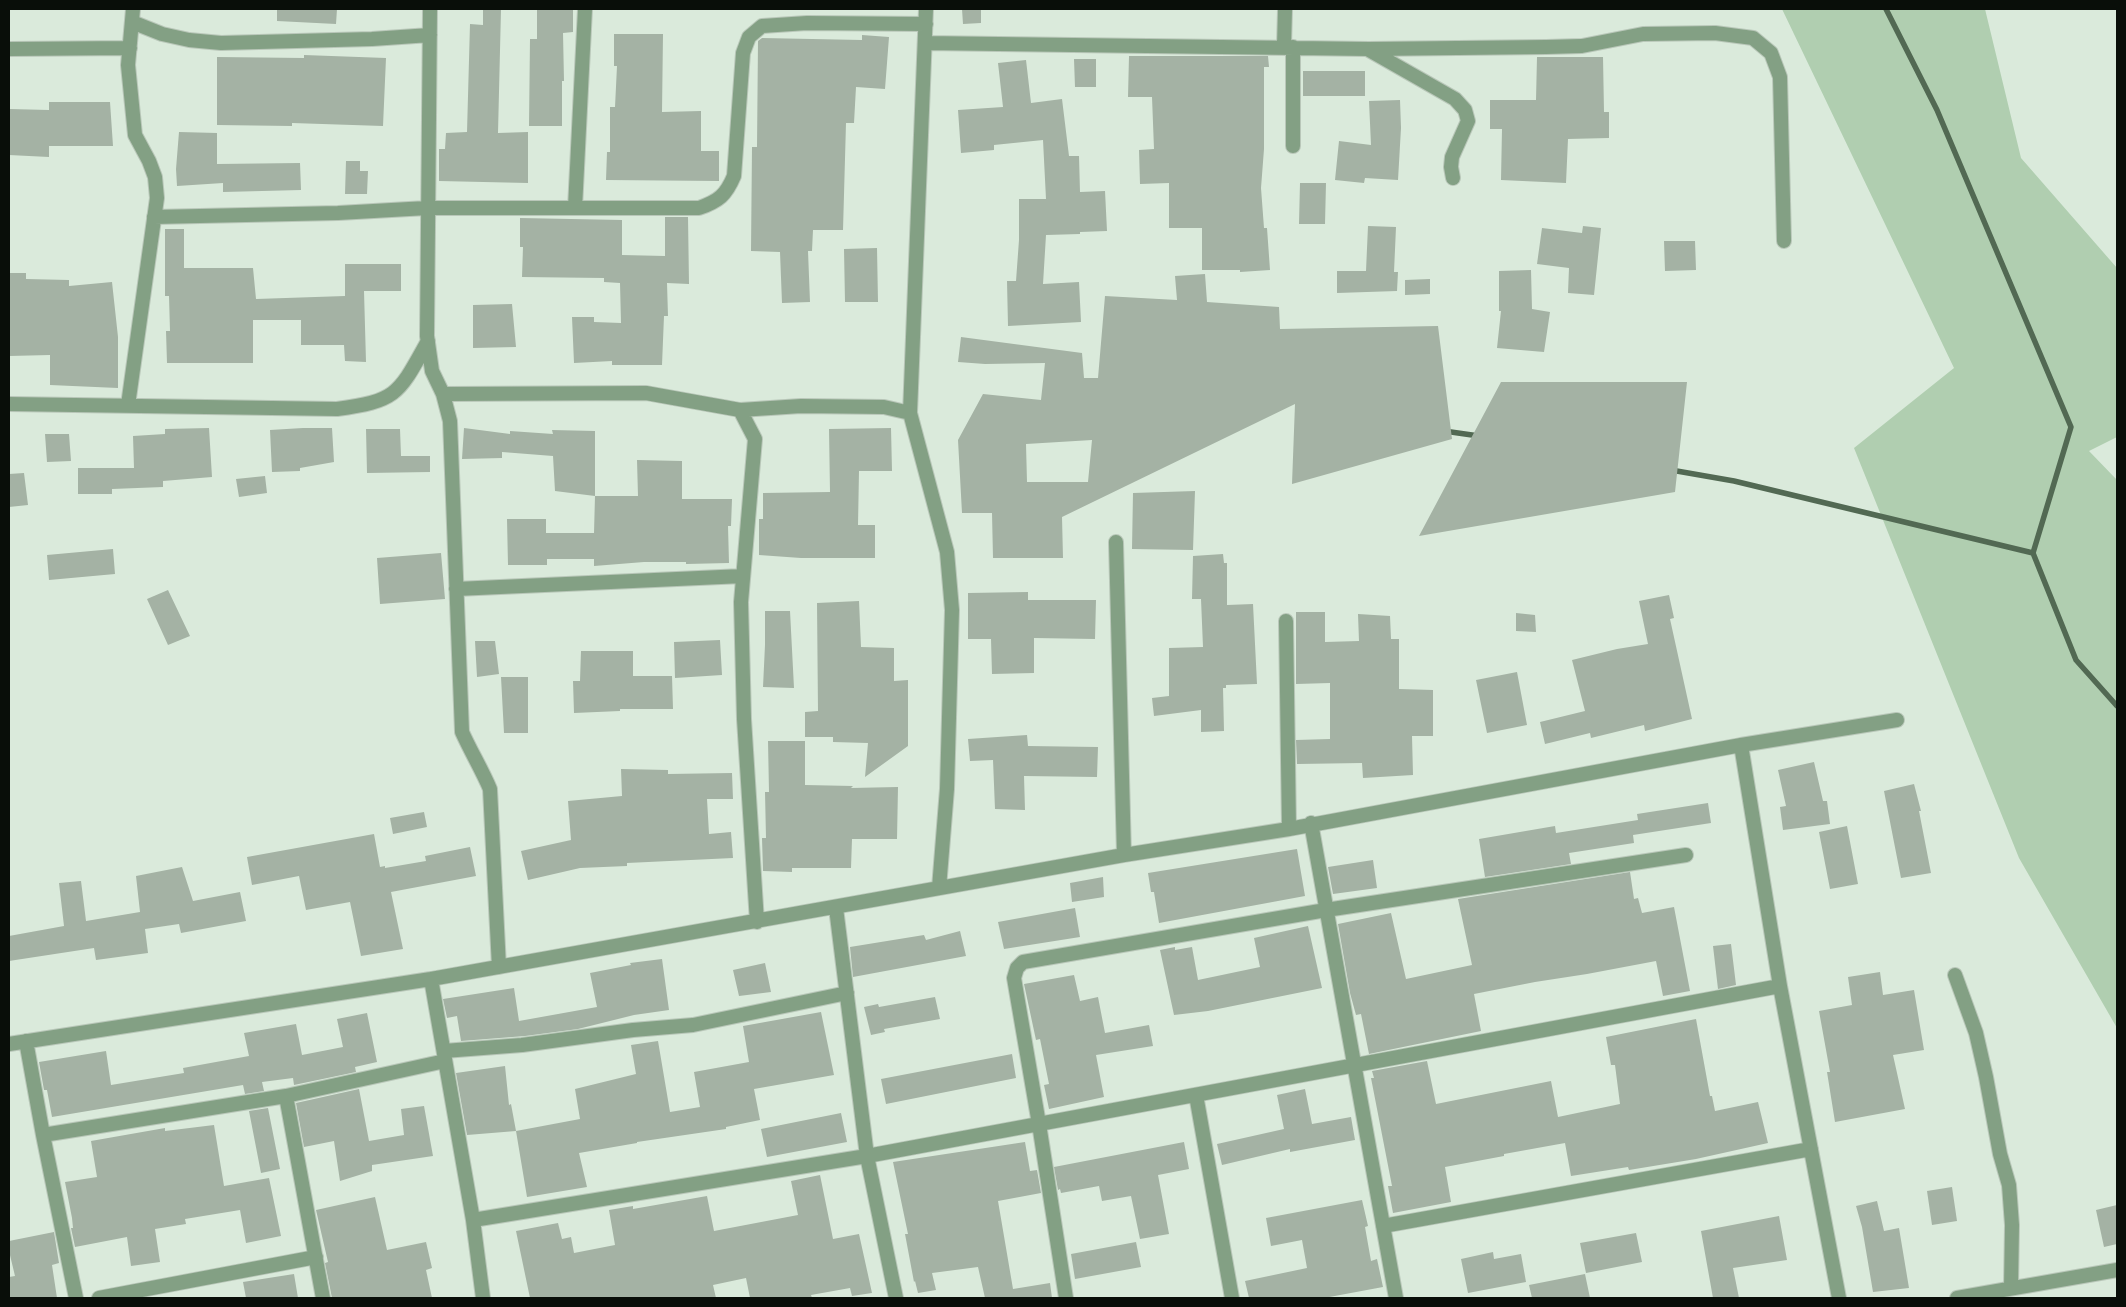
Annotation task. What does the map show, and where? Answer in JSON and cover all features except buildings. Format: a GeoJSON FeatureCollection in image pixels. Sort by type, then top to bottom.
{"type":"FeatureCollection","features":[{"type":"Feature","properties":{"kind":"street"},"geometry":{"type":"LineString","coordinates":[[430,9],[427,208],[428,341],[432,370],[443,394],[450,421],[462,732],[490,790],[499,967]]}},
{"type":"Feature","properties":{"kind":"street"},"geometry":{"type":"LineString","coordinates":[[575,208],[585,9]]}},
{"type":"Feature","properties":{"kind":"street"},"geometry":{"type":"LineString","coordinates":[[926,9],[910,414],[947,552],[952,610],[947,788],[939,888]]}},
{"type":"Feature","properties":{"kind":"street"},"geometry":{"type":"LineString","coordinates":[[1285,9],[1289,47],[1293,146]]}},
{"type":"Feature","properties":{"kind":"street"},"geometry":{"type":"LineString","coordinates":[[128,405],[157,198],[155,178],[149,161],[135,135],[128,65],[133,16],[162,34],[221,44],[372,39],[430,35]]}},
{"type":"Feature","properties":{"kind":"street"},"geometry":{"type":"LineString","coordinates":[[154,217],[338,213],[427,208],[700,208],[714,202],[728,191],[734,176],[743,53],[749,37],[762,26],[806,23],[926,24]]}},
{"type":"Feature","properties":{"kind":"street"},"geometry":{"type":"LineString","coordinates":[[925,43],[1369,49],[1582,46],[1643,34],[1715,33],[1753,38],[1771,53],[1780,77],[1784,241]]}},
{"type":"Feature","properties":{"kind":"street"},"geometry":{"type":"LineString","coordinates":[[9,49],[130,48]]}},
{"type":"Feature","properties":{"kind":"street"},"geometry":{"type":"LineString","coordinates":[[1369,49],[1455,99],[1465,110],[1468,121],[1452,157],[1453,178]]}},
{"type":"Feature","properties":{"kind":"street"},"geometry":{"type":"LineString","coordinates":[[9,404],[337,409],[369,405],[390,396],[406,381],[428,341]]}},
{"type":"Feature","properties":{"kind":"street"},"geometry":{"type":"LineString","coordinates":[[443,394],[646,394],[740,410],[801,406],[884,407],[910,414]]}},
{"type":"Feature","properties":{"kind":"street"},"geometry":{"type":"LineString","coordinates":[[740,410],[755,438],[741,602],[744,719],[757,922]]}},
{"type":"Feature","properties":{"kind":"street"},"geometry":{"type":"LineString","coordinates":[[1116,542],[1124,855]]}},
{"type":"Feature","properties":{"kind":"street"},"geometry":{"type":"LineString","coordinates":[[456,589],[743,576]]}},
{"type":"Feature","properties":{"kind":"street"},"geometry":{"type":"LineString","coordinates":[[1286,621],[1289,829]]}},
{"type":"Feature","properties":{"kind":"street"},"geometry":{"type":"LineString","coordinates":[[9,1044],[431,979],[1124,855],[1289,829],[1741,745],[1897,720]]}},
{"type":"Feature","properties":{"kind":"street"},"geometry":{"type":"LineString","coordinates":[[1741,745],[1780,986],[1839,1298]]}},
{"type":"Feature","properties":{"kind":"street"},"geometry":{"type":"LineString","coordinates":[[1311,824],[1396,1298]]}},
{"type":"Feature","properties":{"kind":"street"},"geometry":{"type":"LineString","coordinates":[[1066,1298],[1040,1124],[1014,978],[1017,968],[1023,962],[1326,910],[1686,855]]}},
{"type":"Feature","properties":{"kind":"street"},"geometry":{"type":"LineString","coordinates":[[836,908],[867,1156],[896,1298]]}},
{"type":"Feature","properties":{"kind":"street"},"geometry":{"type":"LineString","coordinates":[[1955,975],[1976,1033],[2000,1154],[2010,1185],[2018,1291]]}},
{"type":"Feature","properties":{"kind":"street"},"geometry":{"type":"LineString","coordinates":[[431,979],[474,1220],[483,1298]]}},
{"type":"Feature","properties":{"kind":"street"},"geometry":{"type":"LineString","coordinates":[[474,1220],[867,1156],[1780,986]]}},
{"type":"Feature","properties":{"kind":"street"},"geometry":{"type":"LineString","coordinates":[[42,1135],[286,1096],[444,1056],[632,1030],[693,1025],[847,993]]}},
{"type":"Feature","properties":{"kind":"street"},"geometry":{"type":"LineString","coordinates":[[26,1041],[42,1135],[76,1298]]}},
{"type":"Feature","properties":{"kind":"street"},"geometry":{"type":"LineString","coordinates":[[1196,1095],[1232,1298]]}},
{"type":"Feature","properties":{"kind":"street"},"geometry":{"type":"LineString","coordinates":[[286,1096],[324,1298]]}},
{"type":"Feature","properties":{"kind":"street"},"geometry":{"type":"LineString","coordinates":[[1383,1226],[1811,1149]]}},
{"type":"Feature","properties":{"kind":"street"},"geometry":{"type":"LineString","coordinates":[[99,1298],[316,1257]]}},
{"type":"Feature","properties":{"kind":"street"},"geometry":{"type":"LineString","coordinates":[[1957,1298],[2018,1291],[2117,1270]]}},
{"type":"Feature","properties":{"kind":"green space"},"geometry":{"type":"Polygon","coordinates":[[[1782,9],[1985,9],[2021,158],[2117,268],[2117,437],[2089,451],[2117,480],[2117,1028],[2019,858],[1854,448],[1954,368],[1782,9]]]}},
{"type":"Feature","properties":{"kind":"waterway"},"geometry":{"type":"LineString","coordinates":[[1886,9],[1937,110],[2071,427],[2033,553],[2076,660],[2117,706]]}},
{"type":"Feature","properties":{"kind":"waterway"},"geometry":{"type":"LineString","coordinates":[[1444,431],[1479,436]]}},
{"type":"Feature","properties":{"kind":"waterway"},"geometry":{"type":"LineString","coordinates":[[1671,470],[1734,481],[2033,553]]}}]}
